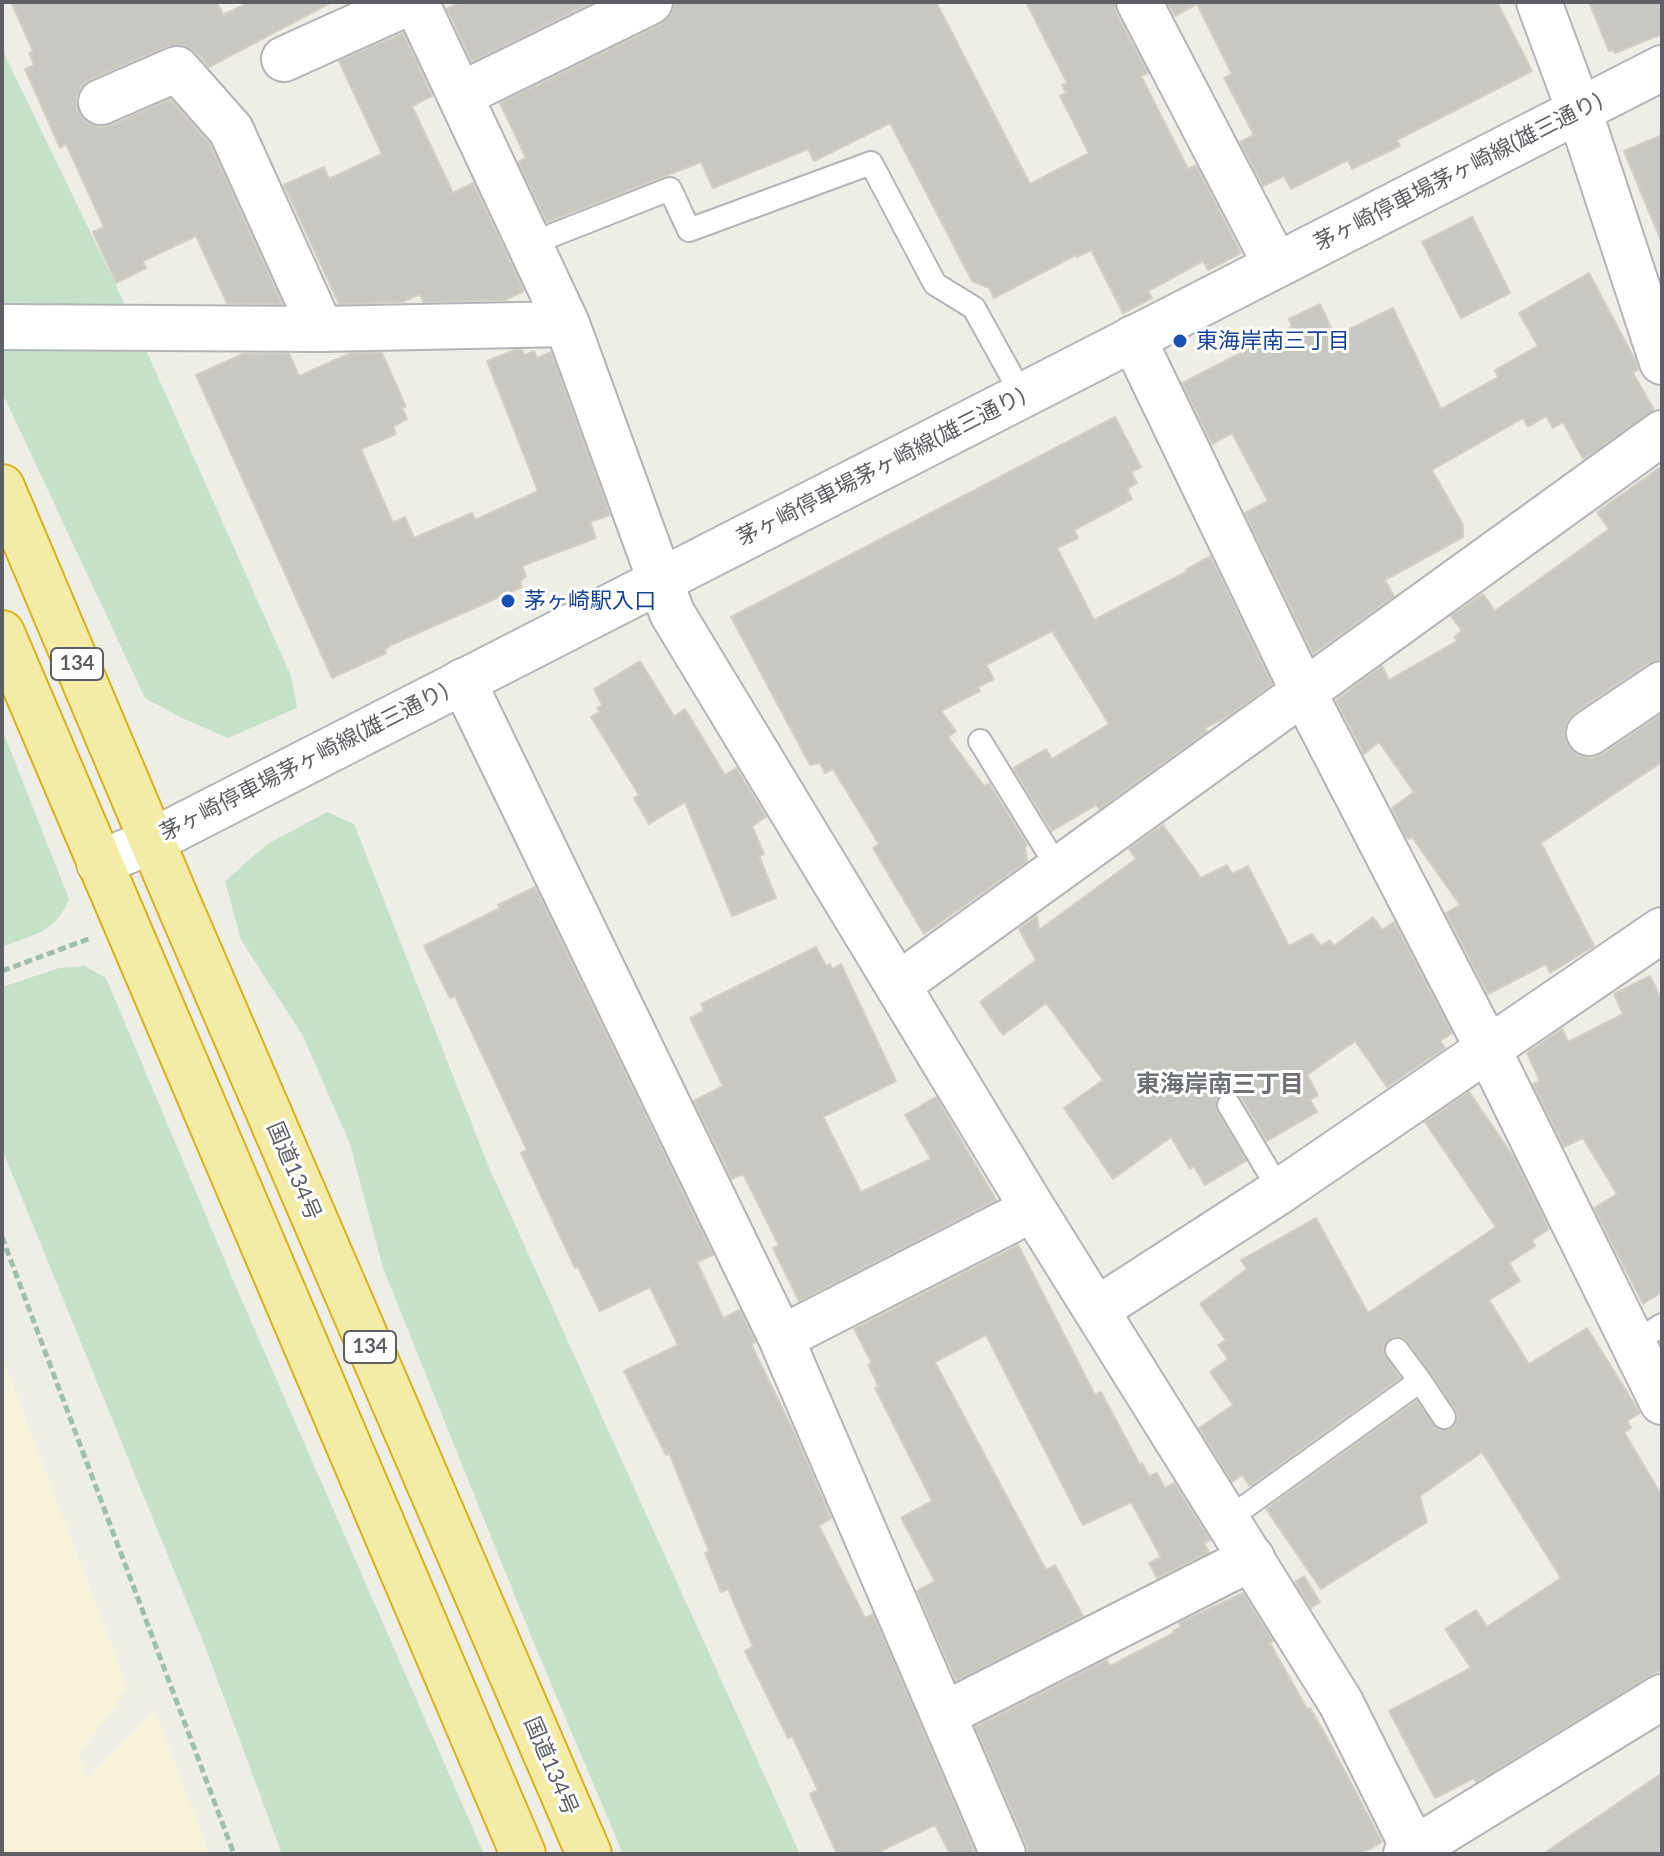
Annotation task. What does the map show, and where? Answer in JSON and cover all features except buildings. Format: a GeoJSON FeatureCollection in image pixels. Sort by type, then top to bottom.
{"type":"FeatureCollection","features":[{"type":"Feature","properties":{"kind":"highway","name":"国道134号"},"geometry":{"type":"LineString","coordinates":[[2,487],[589,1854]]}},
{"type":"Feature","properties":{"kind":"highway","name":"134"},"geometry":{"type":"LineString","coordinates":[[2,633],[523,1854]]}},
{"type":"Feature","properties":{"kind":"street"},"geometry":{"type":"LineString","coordinates":[[284,59],[410,2]]}},
{"type":"Feature","properties":{"kind":"street"},"geometry":{"type":"LineString","coordinates":[[416,2],[567,324],[672,613],[1033,1209],[1341,1703],[1414,1852],[1662,1697]]}},
{"type":"Feature","properties":{"kind":"street"},"geometry":{"type":"LineString","coordinates":[[460,95],[650,2]]}},
{"type":"Feature","properties":{"kind":"street"},"geometry":{"type":"LineString","coordinates":[[1139,2],[1276,265]]}},
{"type":"Feature","properties":{"kind":"street"},"geometry":{"type":"LineString","coordinates":[[1539,2],[1579,110],[1662,362]]}},
{"type":"Feature","properties":{"kind":"street","name":"茅ヶ崎停車場茅ヶ崎線(雄三通り)"},"geometry":{"type":"LineString","coordinates":[[99,863],[152,841],[1662,68]]}},
{"type":"Feature","properties":{"kind":"street"},"geometry":{"type":"LineString","coordinates":[[101,102],[177,69],[231,130],[321,329]]}},
{"type":"Feature","properties":{"kind":"street"},"geometry":{"type":"LineString","coordinates":[[2,327],[321,329],[567,324]]}},
{"type":"Feature","properties":{"kind":"street"},"geometry":{"type":"LineString","coordinates":[[1133,338],[1303,691],[1488,1049],[1647,1334],[1662,1402]]}},
{"type":"Feature","properties":{"kind":"street"},"geometry":{"type":"LineString","coordinates":[[898,985],[1662,433]]}},
{"type":"Feature","properties":{"kind":"street"},"geometry":{"type":"LineString","coordinates":[[463,681],[781,1338],[1003,1854]]}},
{"type":"Feature","properties":{"kind":"street"},"geometry":{"type":"LineString","coordinates":[[1589,733],[1662,684]]}},
{"type":"Feature","properties":{"kind":"street"},"geometry":{"type":"LineString","coordinates":[[1096,1310],[1280,1191],[1662,930]]}},
{"type":"Feature","properties":{"kind":"street"},"geometry":{"type":"LineString","coordinates":[[781,1338],[1033,1209]]}},
{"type":"Feature","properties":{"kind":"street"},"geometry":{"type":"LineString","coordinates":[[943,1715],[1252,1558]]}},
{"type":"Feature","properties":{"kind":"lane"},"geometry":{"type":"LineString","coordinates":[[530,244],[670,189],[689,230],[871,163],[935,284],[974,308],[1022,395]]}},
{"type":"Feature","properties":{"kind":"lane"},"geometry":{"type":"LineString","coordinates":[[980,741],[1058,868]]}},
{"type":"Feature","properties":{"kind":"lane"},"geometry":{"type":"LineString","coordinates":[[1229,1105],[1280,1191]]}},
{"type":"Feature","properties":{"kind":"lane"},"geometry":{"type":"LineString","coordinates":[[1397,1350],[1444,1417]]}},
{"type":"Feature","properties":{"kind":"lane"},"geometry":{"type":"LineString","coordinates":[[1228,1519],[1420,1381]]}},
{"type":"Feature","properties":{"kind":"path"},"geometry":{"type":"LineString","coordinates":[[2,971],[95,936]]}},
{"type":"Feature","properties":{"kind":"path"},"geometry":{"type":"LineString","coordinates":[[2,1237],[234,1854]]}},
{"type":"Feature","properties":{"kind":"green space"},"geometry":{"type":"Polygon","coordinates":[[[2,49],[134,323],[291,676],[297,708],[228,738],[145,698],[2,392],[2,49]]]}},
{"type":"Feature","properties":{"kind":"green space"},"geometry":{"type":"Polygon","coordinates":[[[2,729],[69,899],[50,926],[2,947],[2,729]]]}},
{"type":"Feature","properties":{"kind":"green space"},"geometry":{"type":"Polygon","coordinates":[[[327,812],[354,824],[488,1165],[800,1854],[623,1854],[533,1641],[383,1268],[350,1144],[303,1036],[241,940],[225,881],[266,845],[327,812]]]}},
{"type":"Feature","properties":{"kind":"green space"},"geometry":{"type":"Polygon","coordinates":[[[85,966],[106,978],[233,1280],[484,1854],[282,1854],[206,1649],[2,1149],[2,987],[59,968],[85,966]]]}},
{"type":"Feature","properties":{"kind":"sand"},"geometry":{"type":"Polygon","coordinates":[[[2,1356],[128,1688],[78,1756],[89,1778],[155,1710],[210,1854],[2,1854],[2,1356]]]}},
{"type":"Feature","properties":{"kind":"place","name":"東海岸南三丁目"},"geometry":{"type":"Point","coordinates":[1180,341]}},
{"type":"Feature","properties":{"kind":"place","name":"茅ヶ崎駅入口"},"geometry":{"type":"Point","coordinates":[508,601]}},
{"type":"Feature","properties":{"kind":"district","name":"東海岸南三丁目"},"geometry":{"type":"Point","coordinates":[1220,1084]}}]}
